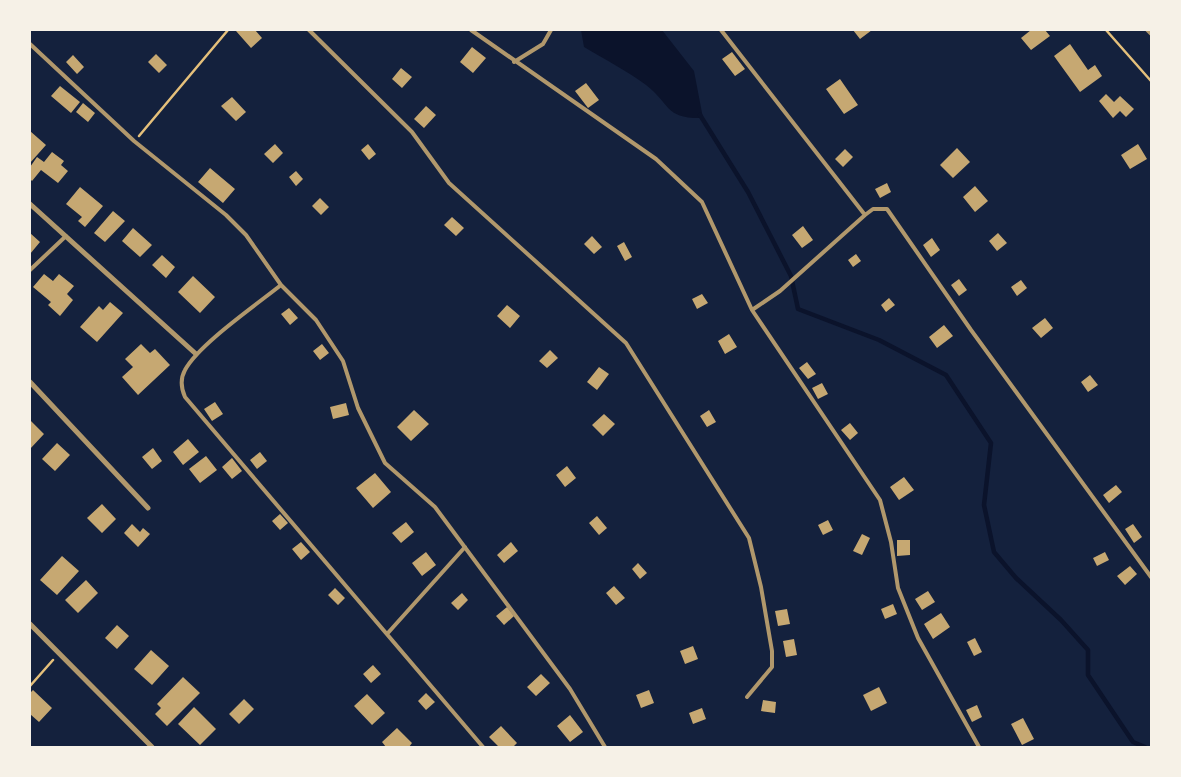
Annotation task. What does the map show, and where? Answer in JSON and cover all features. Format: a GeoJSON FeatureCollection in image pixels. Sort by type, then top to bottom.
{"type":"FeatureCollection","features":[{"type":"Feature","properties":{"kind":"street"},"geometry":{"type":"LineString","coordinates":[[1148,30],[1151,34]]}},
{"type":"Feature","properties":{"kind":"street"},"geometry":{"type":"LineString","coordinates":[[30,204],[196,354]]}},
{"type":"Feature","properties":{"kind":"street"},"geometry":{"type":"LineString","coordinates":[[30,382],[148,508]]}},
{"type":"Feature","properties":{"kind":"street"},"geometry":{"type":"LineString","coordinates":[[30,624],[152,747]]}},
{"type":"Feature","properties":{"kind":"lane"},"geometry":{"type":"LineString","coordinates":[[309,30],[412,132],[449,183],[626,343],[749,538],[772,651],[772,666],[747,697]]}},
{"type":"Feature","properties":{"kind":"lane"},"geometry":{"type":"LineString","coordinates":[[471,30],[514,62],[656,159],[702,202],[752,310],[880,500],[892,542],[898,588],[918,638],[979,747]]}},
{"type":"Feature","properties":{"kind":"lane"},"geometry":{"type":"LineString","coordinates":[[514,62],[543,44],[550,30]]}},
{"type":"Feature","properties":{"kind":"lane"},"geometry":{"type":"LineString","coordinates":[[721,30],[865,215]]}},
{"type":"Feature","properties":{"kind":"lane"},"geometry":{"type":"LineString","coordinates":[[30,44],[134,141],[226,215],[246,235],[281,285],[316,320],[343,361],[358,408],[385,463],[435,507],[570,689],[605,747]]}},
{"type":"Feature","properties":{"kind":"lane"},"geometry":{"type":"LineString","coordinates":[[752,310],[780,291],[873,209],[887,209],[971,330],[1151,577]]}},
{"type":"Feature","properties":{"kind":"lane"},"geometry":{"type":"LineString","coordinates":[[30,270],[66,236]]}},
{"type":"Feature","properties":{"kind":"lane"},"geometry":{"type":"LineString","coordinates":[[281,285],[196,354],[182,376],[182,390],[185,397],[483,747]]}},
{"type":"Feature","properties":{"kind":"lane"},"geometry":{"type":"LineString","coordinates":[[388,634],[465,547]]}},
{"type":"Feature","properties":{"kind":"path"},"geometry":{"type":"LineString","coordinates":[[134,141],[228,30]]}},
{"type":"Feature","properties":{"kind":"path"},"geometry":{"type":"LineString","coordinates":[[1106,30],[1151,81]]}},
{"type":"Feature","properties":{"kind":"path"},"geometry":{"type":"LineString","coordinates":[[30,686],[58,653]]}},
{"type":"Feature","properties":{"kind":"water"},"geometry":{"type":"Polygon","coordinates":[[[581,30],[662,30],[694,71],[703,118],[690,118],[674,113],[646,85],[584,47],[581,30]]]}},
{"type":"Feature","properties":{"kind":"building"},"geometry":{"type":"Polygon","coordinates":[[[255,30],[262,38],[251,48],[236,31],[255,30]]]}},
{"type":"Feature","properties":{"kind":"building"},"geometry":{"type":"Polygon","coordinates":[[[853,30],[872,30],[860,39],[853,30]]]}},
{"type":"Feature","properties":{"kind":"building"},"geometry":{"type":"Polygon","coordinates":[[[1031,30],[1045,30],[1050,36],[1031,50],[1021,38],[1031,30]]]}},
{"type":"Feature","properties":{"kind":"building"},"geometry":{"type":"Polygon","coordinates":[[[1070,44],[1088,70],[1095,65],[1102,76],[1080,92],[1054,56],[1070,44]]]}},
{"type":"Feature","properties":{"kind":"building"},"geometry":{"type":"Polygon","coordinates":[[[472,47],[486,58],[473,73],[460,62],[472,47]]]}},
{"type":"Feature","properties":{"kind":"building"},"geometry":{"type":"Polygon","coordinates":[[[732,52],[745,69],[735,76],[722,59],[732,52]]]}},
{"type":"Feature","properties":{"kind":"building"},"geometry":{"type":"Polygon","coordinates":[[[156,54],[167,65],[159,73],[148,62],[156,54]]]}},
{"type":"Feature","properties":{"kind":"building"},"geometry":{"type":"Polygon","coordinates":[[[73,55],[84,67],[77,74],[66,62],[73,55]]]}},
{"type":"Feature","properties":{"kind":"building"},"geometry":{"type":"Polygon","coordinates":[[[401,68],[412,77],[402,88],[392,79],[401,68]]]}},
{"type":"Feature","properties":{"kind":"building"},"geometry":{"type":"Polygon","coordinates":[[[840,79],[858,105],[844,114],[826,89],[840,79]]]}},
{"type":"Feature","properties":{"kind":"building"},"geometry":{"type":"Polygon","coordinates":[[[586,83],[599,100],[588,108],[575,91],[586,83]]]}},
{"type":"Feature","properties":{"kind":"building"},"geometry":{"type":"Polygon","coordinates":[[[60,86],[80,102],[71,113],[51,96],[60,86]]]}},
{"type":"Feature","properties":{"kind":"building"},"geometry":{"type":"Polygon","coordinates":[[[1106,94],[1114,102],[1120,96],[1134,109],[1126,117],[1120,111],[1113,118],[1099,101],[1106,94]]]}},
{"type":"Feature","properties":{"kind":"building"},"geometry":{"type":"Polygon","coordinates":[[[232,97],[246,112],[236,121],[221,106],[232,97]]]}},
{"type":"Feature","properties":{"kind":"building"},"geometry":{"type":"Polygon","coordinates":[[[83,103],[95,113],[88,122],[76,112],[83,103]]]}},
{"type":"Feature","properties":{"kind":"building"},"geometry":{"type":"Polygon","coordinates":[[[426,106],[436,115],[424,128],[414,119],[426,106]]]}},
{"type":"Feature","properties":{"kind":"building"},"geometry":{"type":"Polygon","coordinates":[[[30,131],[46,145],[30,163],[30,131]]]}},
{"type":"Feature","properties":{"kind":"building"},"geometry":{"type":"Polygon","coordinates":[[[275,144],[283,153],[273,163],[264,154],[275,144]]]}},
{"type":"Feature","properties":{"kind":"building"},"geometry":{"type":"Polygon","coordinates":[[[368,144],[376,154],[369,160],[361,150],[368,144]]]}},
{"type":"Feature","properties":{"kind":"building"},"geometry":{"type":"Polygon","coordinates":[[[1138,144],[1147,159],[1130,169],[1121,155],[1138,144]]]}},
{"type":"Feature","properties":{"kind":"building"},"geometry":{"type":"Polygon","coordinates":[[[957,148],[970,162],[953,178],[940,165],[957,148]]]}},
{"type":"Feature","properties":{"kind":"building"},"geometry":{"type":"Polygon","coordinates":[[[845,149],[853,157],[843,167],[835,159],[845,149]]]}},
{"type":"Feature","properties":{"kind":"building"},"geometry":{"type":"Polygon","coordinates":[[[52,152],[64,161],[61,165],[68,171],[58,183],[41,170],[32,181],[30,179],[30,167],[37,157],[44,162],[52,152]]]}},
{"type":"Feature","properties":{"kind":"building"},"geometry":{"type":"Polygon","coordinates":[[[210,168],[235,189],[223,203],[198,182],[210,168]]]}},
{"type":"Feature","properties":{"kind":"building"},"geometry":{"type":"Polygon","coordinates":[[[296,171],[303,179],[296,186],[289,177],[296,171]]]}},
{"type":"Feature","properties":{"kind":"building"},"geometry":{"type":"Polygon","coordinates":[[[887,183],[891,192],[880,198],[875,189],[887,183]]]}},
{"type":"Feature","properties":{"kind":"building"},"geometry":{"type":"Polygon","coordinates":[[[975,186],[988,201],[975,212],[963,197],[975,186]]]}},
{"type":"Feature","properties":{"kind":"building"},"geometry":{"type":"Polygon","coordinates":[[[80,187],[103,206],[85,227],[78,221],[82,217],[66,204],[80,187]]]}},
{"type":"Feature","properties":{"kind":"building"},"geometry":{"type":"Polygon","coordinates":[[[320,198],[329,207],[321,215],[312,206],[320,198]]]}},
{"type":"Feature","properties":{"kind":"building"},"geometry":{"type":"Polygon","coordinates":[[[113,211],[125,221],[105,242],[94,233],[113,211]]]}},
{"type":"Feature","properties":{"kind":"building"},"geometry":{"type":"Polygon","coordinates":[[[452,217],[464,228],[456,236],[444,225],[452,217]]]}},
{"type":"Feature","properties":{"kind":"building"},"geometry":{"type":"Polygon","coordinates":[[[803,226],[813,240],[802,248],[792,235],[803,226]]]}},
{"type":"Feature","properties":{"kind":"building"},"geometry":{"type":"Polygon","coordinates":[[[133,228],[152,245],[140,257],[122,241],[133,228]]]}},
{"type":"Feature","properties":{"kind":"building"},"geometry":{"type":"Polygon","coordinates":[[[30,233],[40,242],[30,254],[30,233]]]}},
{"type":"Feature","properties":{"kind":"building"},"geometry":{"type":"Polygon","coordinates":[[[998,233],[1007,243],[997,251],[989,241],[998,233]]]}},
{"type":"Feature","properties":{"kind":"building"},"geometry":{"type":"Polygon","coordinates":[[[592,236],[602,247],[594,254],[584,244],[592,236]]]}},
{"type":"Feature","properties":{"kind":"building"},"geometry":{"type":"Polygon","coordinates":[[[932,238],[940,250],[931,257],[923,245],[932,238]]]}},
{"type":"Feature","properties":{"kind":"building"},"geometry":{"type":"Polygon","coordinates":[[[624,242],[632,257],[625,261],[617,246],[624,242]]]}},
{"type":"Feature","properties":{"kind":"building"},"geometry":{"type":"Polygon","coordinates":[[[856,254],[861,261],[853,267],[848,260],[856,254]]]}},
{"type":"Feature","properties":{"kind":"building"},"geometry":{"type":"Polygon","coordinates":[[[162,255],[175,267],[166,278],[152,265],[162,255]]]}},
{"type":"Feature","properties":{"kind":"building"},"geometry":{"type":"Polygon","coordinates":[[[44,274],[53,281],[59,274],[74,286],[67,294],[73,300],[60,316],[48,305],[51,302],[33,287],[44,274]]]}},
{"type":"Feature","properties":{"kind":"building"},"geometry":{"type":"Polygon","coordinates":[[[193,276],[215,297],[200,313],[178,292],[193,276]]]}},
{"type":"Feature","properties":{"kind":"building"},"geometry":{"type":"Polygon","coordinates":[[[959,279],[967,290],[959,296],[951,285],[959,279]]]}},
{"type":"Feature","properties":{"kind":"building"},"geometry":{"type":"Polygon","coordinates":[[[1021,280],[1027,288],[1017,296],[1011,287],[1021,280]]]}},
{"type":"Feature","properties":{"kind":"building"},"geometry":{"type":"Polygon","coordinates":[[[702,294],[708,303],[697,309],[692,299],[702,294]]]}},
{"type":"Feature","properties":{"kind":"building"},"geometry":{"type":"Polygon","coordinates":[[[889,298],[895,305],[886,312],[881,305],[889,298]]]}},
{"type":"Feature","properties":{"kind":"building"},"geometry":{"type":"Polygon","coordinates":[[[110,302],[123,313],[97,342],[80,327],[99,306],[103,310],[110,302]]]}},
{"type":"Feature","properties":{"kind":"building"},"geometry":{"type":"Polygon","coordinates":[[[507,305],[520,316],[510,328],[497,316],[507,305]]]}},
{"type":"Feature","properties":{"kind":"building"},"geometry":{"type":"Polygon","coordinates":[[[289,308],[298,318],[290,325],[281,314],[289,308]]]}},
{"type":"Feature","properties":{"kind":"building"},"geometry":{"type":"Polygon","coordinates":[[[1045,318],[1053,328],[1041,338],[1032,328],[1045,318]]]}},
{"type":"Feature","properties":{"kind":"building"},"geometry":{"type":"Polygon","coordinates":[[[944,325],[953,336],[937,348],[929,337],[944,325]]]}},
{"type":"Feature","properties":{"kind":"building"},"geometry":{"type":"Polygon","coordinates":[[[729,334],[737,347],[725,354],[718,341],[729,334]]]}},
{"type":"Feature","properties":{"kind":"building"},"geometry":{"type":"Polygon","coordinates":[[[141,344],[150,353],[155,349],[170,365],[138,395],[122,377],[133,367],[125,359],[141,344]]]}},
{"type":"Feature","properties":{"kind":"building"},"geometry":{"type":"Polygon","coordinates":[[[322,344],[329,353],[320,360],[313,351],[322,344]]]}},
{"type":"Feature","properties":{"kind":"building"},"geometry":{"type":"Polygon","coordinates":[[[550,350],[558,358],[547,368],[539,361],[550,350]]]}},
{"type":"Feature","properties":{"kind":"building"},"geometry":{"type":"Polygon","coordinates":[[[807,362],[816,374],[808,379],[799,368],[807,362]]]}},
{"type":"Feature","properties":{"kind":"building"},"geometry":{"type":"Polygon","coordinates":[[[599,367],[609,374],[597,390],[587,382],[599,367]]]}},
{"type":"Feature","properties":{"kind":"building"},"geometry":{"type":"Polygon","coordinates":[[[1090,375],[1098,385],[1088,392],[1081,382],[1090,375]]]}},
{"type":"Feature","properties":{"kind":"building"},"geometry":{"type":"Polygon","coordinates":[[[822,383],[828,394],[818,399],[812,388],[822,383]]]}},
{"type":"Feature","properties":{"kind":"building"},"geometry":{"type":"Polygon","coordinates":[[[215,402],[223,414],[212,421],[204,409],[215,402]]]}},
{"type":"Feature","properties":{"kind":"building"},"geometry":{"type":"Polygon","coordinates":[[[346,403],[349,415],[333,419],[330,407],[346,403]]]}},
{"type":"Feature","properties":{"kind":"building"},"geometry":{"type":"Polygon","coordinates":[[[414,410],[429,424],[411,441],[397,427],[414,410]]]}},
{"type":"Feature","properties":{"kind":"building"},"geometry":{"type":"Polygon","coordinates":[[[709,410],[716,422],[707,427],[700,416],[709,410]]]}},
{"type":"Feature","properties":{"kind":"building"},"geometry":{"type":"Polygon","coordinates":[[[604,414],[615,424],[603,436],[592,425],[604,414]]]}},
{"type":"Feature","properties":{"kind":"building"},"geometry":{"type":"Polygon","coordinates":[[[30,420],[44,434],[30,449],[30,420]]]}},
{"type":"Feature","properties":{"kind":"building"},"geometry":{"type":"Polygon","coordinates":[[[850,423],[858,433],[850,440],[841,430],[850,423]]]}},
{"type":"Feature","properties":{"kind":"building"},"geometry":{"type":"Polygon","coordinates":[[[188,439],[199,452],[183,465],[173,452],[188,439]]]}},
{"type":"Feature","properties":{"kind":"building"},"geometry":{"type":"Polygon","coordinates":[[[57,443],[70,455],[55,471],[42,459],[57,443]]]}},
{"type":"Feature","properties":{"kind":"building"},"geometry":{"type":"Polygon","coordinates":[[[153,448],[162,461],[152,469],[142,457],[153,448]]]}},
{"type":"Feature","properties":{"kind":"building"},"geometry":{"type":"Polygon","coordinates":[[[260,452],[267,461],[257,469],[250,460],[260,452]]]}},
{"type":"Feature","properties":{"kind":"building"},"geometry":{"type":"Polygon","coordinates":[[[206,456],[217,470],[200,483],[189,469],[206,456]]]}},
{"type":"Feature","properties":{"kind":"building"},"geometry":{"type":"Polygon","coordinates":[[[232,458],[242,471],[232,479],[222,467],[232,458]]]}},
{"type":"Feature","properties":{"kind":"building"},"geometry":{"type":"Polygon","coordinates":[[[567,466],[576,478],[565,487],[556,475],[567,466]]]}},
{"type":"Feature","properties":{"kind":"building"},"geometry":{"type":"Polygon","coordinates":[[[375,473],[391,492],[373,508],[356,488],[375,473]]]}},
{"type":"Feature","properties":{"kind":"building"},"geometry":{"type":"Polygon","coordinates":[[[904,477],[914,490],[899,500],[890,487],[904,477]]]}},
{"type":"Feature","properties":{"kind":"building"},"geometry":{"type":"Polygon","coordinates":[[[1116,485],[1122,492],[1109,503],[1103,495],[1116,485]]]}},
{"type":"Feature","properties":{"kind":"building"},"geometry":{"type":"Polygon","coordinates":[[[102,504],[116,519],[102,533],[87,518],[102,504]]]}},
{"type":"Feature","properties":{"kind":"building"},"geometry":{"type":"Polygon","coordinates":[[[280,514],[288,523],[280,530],[272,521],[280,514]]]}},
{"type":"Feature","properties":{"kind":"building"},"geometry":{"type":"Polygon","coordinates":[[[597,516],[607,528],[599,535],[589,523],[597,516]]]}},
{"type":"Feature","properties":{"kind":"building"},"geometry":{"type":"Polygon","coordinates":[[[828,520],[833,530],[823,535],[818,525],[828,520]]]}},
{"type":"Feature","properties":{"kind":"building"},"geometry":{"type":"Polygon","coordinates":[[[406,522],[414,532],[401,543],[392,533],[406,522]]]}},
{"type":"Feature","properties":{"kind":"building"},"geometry":{"type":"Polygon","coordinates":[[[132,524],[140,532],[143,528],[150,534],[138,547],[124,533],[132,524]]]}},
{"type":"Feature","properties":{"kind":"building"},"geometry":{"type":"Polygon","coordinates":[[[1133,524],[1142,537],[1134,543],[1125,529],[1133,524]]]}},
{"type":"Feature","properties":{"kind":"building"},"geometry":{"type":"Polygon","coordinates":[[[862,534],[870,538],[862,555],[853,551],[862,534]]]}},
{"type":"Feature","properties":{"kind":"building"},"geometry":{"type":"Polygon","coordinates":[[[897,540],[910,540],[910,555],[897,556],[897,540]]]}},
{"type":"Feature","properties":{"kind":"building"},"geometry":{"type":"Polygon","coordinates":[[[301,542],[310,552],[301,560],[292,549],[301,542]]]}},
{"type":"Feature","properties":{"kind":"building"},"geometry":{"type":"Polygon","coordinates":[[[511,542],[518,551],[504,563],[497,555],[511,542]]]}},
{"type":"Feature","properties":{"kind":"building"},"geometry":{"type":"Polygon","coordinates":[[[426,552],[436,565],[422,576],[412,563],[426,552]]]}},
{"type":"Feature","properties":{"kind":"building"},"geometry":{"type":"Polygon","coordinates":[[[1105,552],[1109,560],[1097,566],[1093,558],[1105,552]]]}},
{"type":"Feature","properties":{"kind":"building"},"geometry":{"type":"Polygon","coordinates":[[[62,556],[79,571],[57,595],[40,580],[62,556]]]}},
{"type":"Feature","properties":{"kind":"building"},"geometry":{"type":"Polygon","coordinates":[[[638,563],[647,573],[640,579],[632,569],[638,563]]]}},
{"type":"Feature","properties":{"kind":"building"},"geometry":{"type":"Polygon","coordinates":[[[1130,566],[1137,574],[1125,585],[1117,576],[1130,566]]]}},
{"type":"Feature","properties":{"kind":"building"},"geometry":{"type":"Polygon","coordinates":[[[86,580],[98,593],[78,613],[65,600],[86,580]]]}},
{"type":"Feature","properties":{"kind":"building"},"geometry":{"type":"Polygon","coordinates":[[[614,586],[625,598],[616,605],[606,593],[614,586]]]}},
{"type":"Feature","properties":{"kind":"building"},"geometry":{"type":"Polygon","coordinates":[[[335,588],[345,598],[338,605],[328,595],[335,588]]]}},
{"type":"Feature","properties":{"kind":"building"},"geometry":{"type":"Polygon","coordinates":[[[928,591],[935,602],[922,610],[915,599],[928,591]]]}},
{"type":"Feature","properties":{"kind":"building"},"geometry":{"type":"Polygon","coordinates":[[[462,593],[468,600],[458,610],[451,603],[462,593]]]}},
{"type":"Feature","properties":{"kind":"building"},"geometry":{"type":"Polygon","coordinates":[[[893,604],[897,614],[885,619],[881,609],[893,604]]]}},
{"type":"Feature","properties":{"kind":"building"},"geometry":{"type":"Polygon","coordinates":[[[507,607],[514,616],[504,625],[496,616],[507,607]]]}},
{"type":"Feature","properties":{"kind":"building"},"geometry":{"type":"Polygon","coordinates":[[[787,609],[790,624],[778,626],[775,611],[787,609]]]}},
{"type":"Feature","properties":{"kind":"building"},"geometry":{"type":"Polygon","coordinates":[[[941,613],[950,627],[933,639],[924,624],[941,613]]]}},
{"type":"Feature","properties":{"kind":"building"},"geometry":{"type":"Polygon","coordinates":[[[117,625],[129,636],[117,649],[105,638],[117,625]]]}},
{"type":"Feature","properties":{"kind":"building"},"geometry":{"type":"Polygon","coordinates":[[[975,638],[982,652],[974,656],[967,642],[975,638]]]}},
{"type":"Feature","properties":{"kind":"building"},"geometry":{"type":"Polygon","coordinates":[[[794,639],[797,655],[786,657],[783,641],[794,639]]]}},
{"type":"Feature","properties":{"kind":"building"},"geometry":{"type":"Polygon","coordinates":[[[693,646],[698,659],[685,664],[680,651],[693,646]]]}},
{"type":"Feature","properties":{"kind":"building"},"geometry":{"type":"Polygon","coordinates":[[[151,650],[169,666],[152,685],[134,669],[151,650]]]}},
{"type":"Feature","properties":{"kind":"building"},"geometry":{"type":"Polygon","coordinates":[[[373,665],[381,674],[371,683],[363,674],[373,665]]]}},
{"type":"Feature","properties":{"kind":"building"},"geometry":{"type":"Polygon","coordinates":[[[541,674],[550,683],[536,696],[527,687],[541,674]]]}},
{"type":"Feature","properties":{"kind":"building"},"geometry":{"type":"Polygon","coordinates":[[[183,677],[200,693],[167,726],[155,714],[161,708],[157,704],[183,677]]]}},
{"type":"Feature","properties":{"kind":"building"},"geometry":{"type":"Polygon","coordinates":[[[879,687],[887,703],[871,711],[863,695],[879,687]]]}},
{"type":"Feature","properties":{"kind":"building"},"geometry":{"type":"Polygon","coordinates":[[[33,690],[52,708],[39,722],[30,714],[30,693],[33,690]]]}},
{"type":"Feature","properties":{"kind":"building"},"geometry":{"type":"Polygon","coordinates":[[[649,690],[654,703],[641,708],[636,695],[649,690]]]}},
{"type":"Feature","properties":{"kind":"building"},"geometry":{"type":"Polygon","coordinates":[[[426,693],[435,702],[426,710],[418,701],[426,693]]]}},
{"type":"Feature","properties":{"kind":"building"},"geometry":{"type":"Polygon","coordinates":[[[367,694],[385,713],[372,725],[354,706],[367,694]]]}},
{"type":"Feature","properties":{"kind":"building"},"geometry":{"type":"Polygon","coordinates":[[[244,699],[254,709],[239,724],[229,714],[244,699]]]}},
{"type":"Feature","properties":{"kind":"building"},"geometry":{"type":"Polygon","coordinates":[[[763,700],[776,702],[775,713],[761,711],[763,700]]]}},
{"type":"Feature","properties":{"kind":"building"},"geometry":{"type":"Polygon","coordinates":[[[977,705],[982,717],[972,722],[966,710],[977,705]]]}},
{"type":"Feature","properties":{"kind":"building"},"geometry":{"type":"Polygon","coordinates":[[[194,707],[216,729],[200,745],[178,724],[194,707]]]}},
{"type":"Feature","properties":{"kind":"building"},"geometry":{"type":"Polygon","coordinates":[[[702,708],[706,719],[693,724],[689,713],[702,708]]]}},
{"type":"Feature","properties":{"kind":"building"},"geometry":{"type":"Polygon","coordinates":[[[570,715],[583,732],[570,742],[557,726],[570,715]]]}},
{"type":"Feature","properties":{"kind":"building"},"geometry":{"type":"Polygon","coordinates":[[[1023,718],[1034,739],[1022,745],[1011,724],[1023,718]]]}},
{"type":"Feature","properties":{"kind":"building"},"geometry":{"type":"Polygon","coordinates":[[[501,726],[517,743],[513,747],[499,747],[489,737],[501,726]]]}},
{"type":"Feature","properties":{"kind":"building"},"geometry":{"type":"Polygon","coordinates":[[[397,728],[412,743],[409,747],[386,747],[382,742],[397,728]]]}},
{"type":"Feature","properties":{"kind":"waterway"},"geometry":{"type":"LineString","coordinates":[[700,115],[748,192],[791,276],[798,309],[879,340],[946,375],[991,443],[984,505],[994,552],[1016,578],[1061,620],[1088,650],[1088,675],[1133,742],[1145,747]]}}]}
